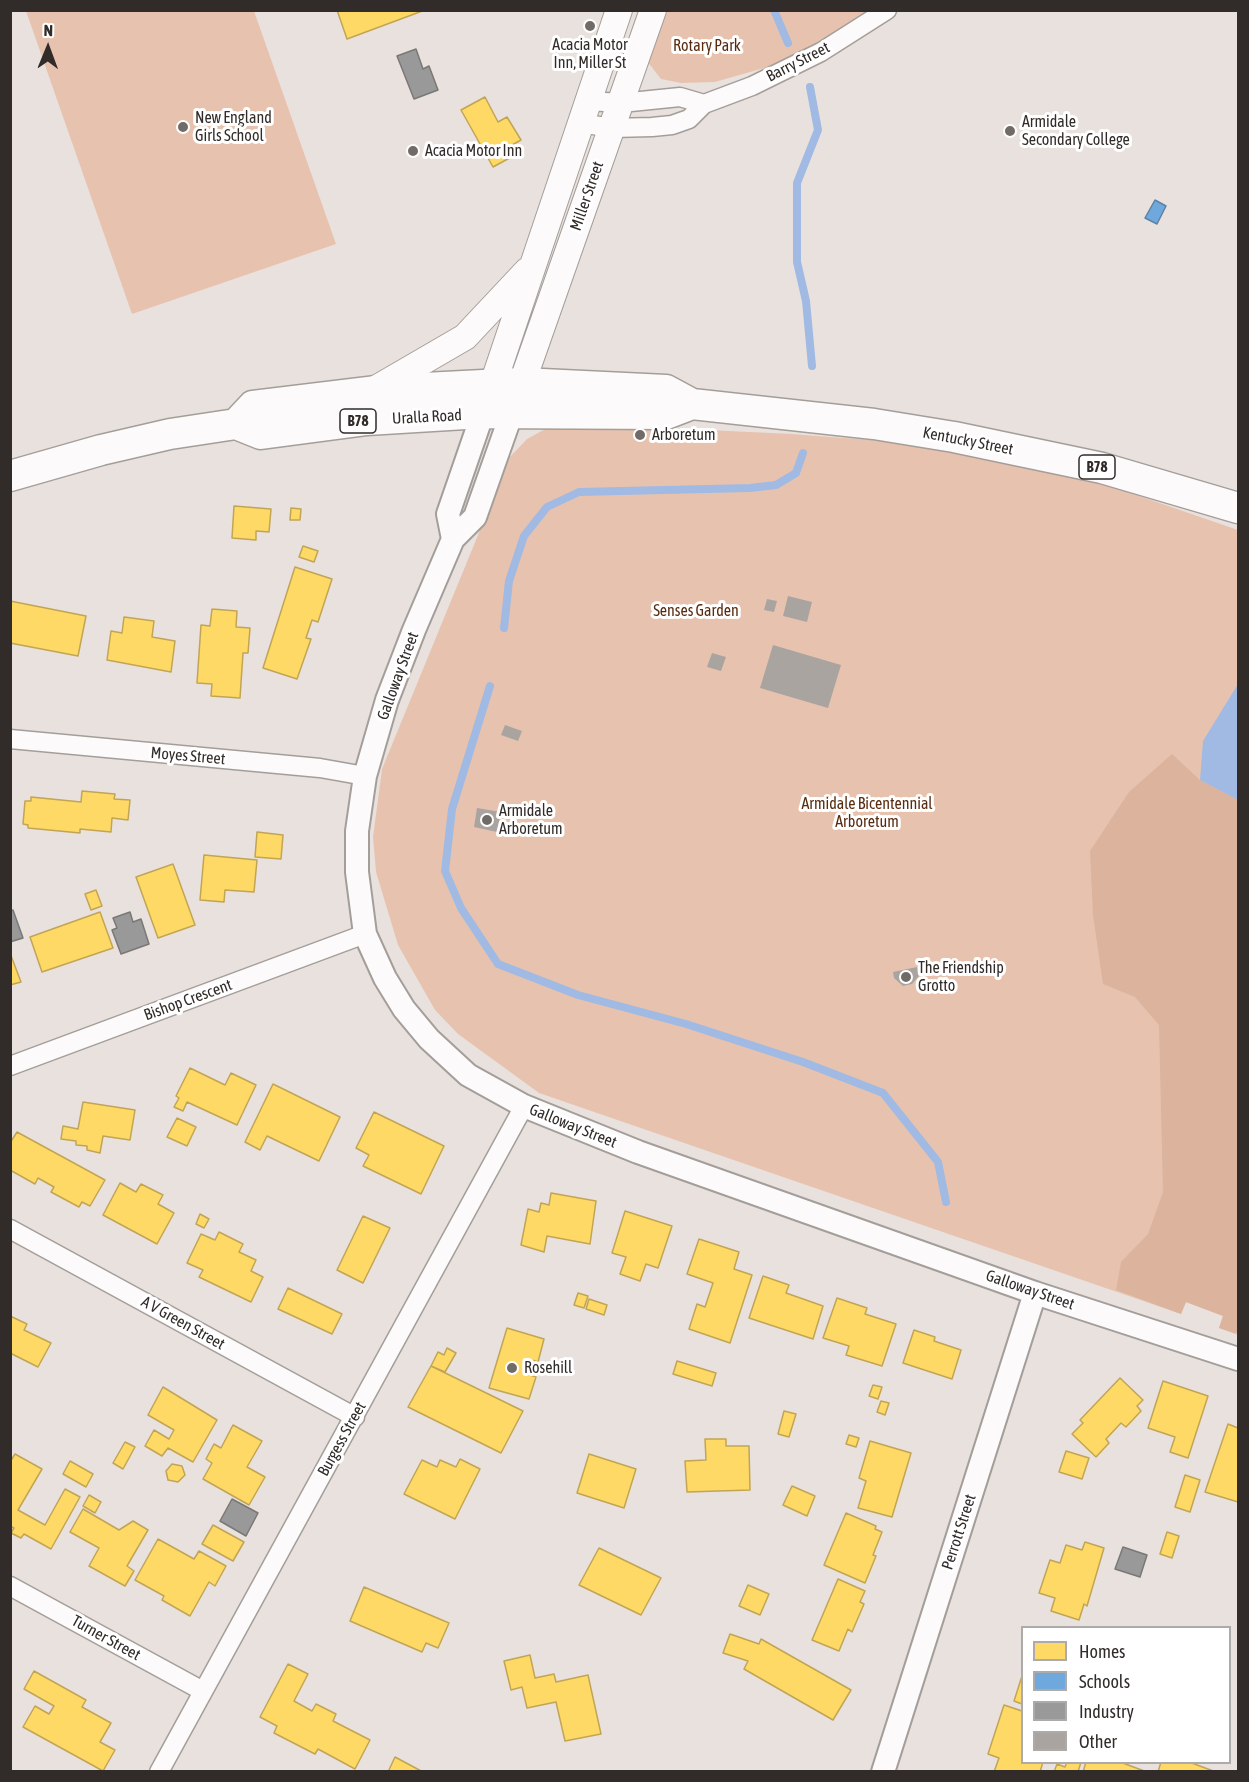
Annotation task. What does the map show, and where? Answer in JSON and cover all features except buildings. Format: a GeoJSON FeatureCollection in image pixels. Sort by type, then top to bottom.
{"type":"FeatureCollection","features":[{"type":"Feature","properties":{"kind":"main road","name":"Miller Street"},"geometry":{"type":"LineString","coordinates":[[508,383],[533,266],[619,10]]}},
{"type":"Feature","properties":{"kind":"main road","name":"Miller Street"},"geometry":{"type":"LineString","coordinates":[[508,383],[612,128],[653,10]]}},
{"type":"Feature","properties":{"kind":"main road"},"geometry":{"type":"LineString","coordinates":[[372,391],[465,337],[533,266]]}},
{"type":"Feature","properties":{"kind":"main road","name":"Uralla Road"},"geometry":{"type":"LineString","coordinates":[[236,424],[253,406],[372,391],[508,383]]}},
{"type":"Feature","properties":{"kind":"main road","name":"Kentucky Street"},"geometry":{"type":"LineString","coordinates":[[508,383],[666,390],[692,404],[874,424],[954,437],[1102,468],[1239,508]]}},
{"type":"Feature","properties":{"kind":"main road","name":"Kentucky Street"},"geometry":{"type":"LineString","coordinates":[[512,412],[666,414],[692,404]]}},
{"type":"Feature","properties":{"kind":"main road","name":"Uralla Road"},"geometry":{"type":"LineString","coordinates":[[10,476],[101,450],[170,434],[236,424],[261,434],[367,420],[512,412]]}},
{"type":"Feature","properties":{"kind":"street","name":"Barry Street"},"geometry":{"type":"LineString","coordinates":[[584,112],[612,128],[672,125],[689,119],[704,104],[752,86],[821,52],[887,10]]}},
{"type":"Feature","properties":{"kind":"street"},"geometry":{"type":"LineString","coordinates":[[584,112],[621,103],[680,97],[704,104]]}},
{"type":"Feature","properties":{"kind":"street","name":"Galloway Street"},"geometry":{"type":"LineString","coordinates":[[508,383],[512,412],[475,517],[453,539],[387,700],[365,776],[357,831],[357,872],[365,934],[385,978],[404,1009],[429,1039],[468,1075],[524,1106],[638,1152],[1035,1293],[1239,1359]]}},
{"type":"Feature","properties":{"kind":"street","name":"Galloway Street"},"geometry":{"type":"LineString","coordinates":[[453,539],[448,514],[482,413],[508,383]]}},
{"type":"Feature","properties":{"kind":"street","name":"Moyes Street"},"geometry":{"type":"LineString","coordinates":[[10,739],[321,768],[365,776]]}},
{"type":"Feature","properties":{"kind":"street","name":"Bishop Crescent"},"geometry":{"type":"LineString","coordinates":[[10,1066],[365,934]]}},
{"type":"Feature","properties":{"kind":"street","name":"Burgess Street"},"geometry":{"type":"LineString","coordinates":[[159,1772],[201,1690],[355,1417],[524,1106]]}},
{"type":"Feature","properties":{"kind":"street","name":"A V Green Street"},"geometry":{"type":"LineString","coordinates":[[10,1229],[355,1417]]}},
{"type":"Feature","properties":{"kind":"street","name":"Perrott Street"},"geometry":{"type":"LineString","coordinates":[[883,1772],[1035,1293]]}},
{"type":"Feature","properties":{"kind":"street","name":"Turner Street"},"geometry":{"type":"LineString","coordinates":[[10,1586],[201,1690]]}},
{"type":"Feature","properties":{"kind":"green space"},"geometry":{"type":"Polygon","coordinates":[[[26,11],[254,11],[336,244],[132,314],[26,11]]]}},
{"type":"Feature","properties":{"kind":"green space","name":"Rotary Park"},"geometry":{"type":"Polygon","coordinates":[[[662,11],[869,11],[785,62],[715,82],[681,83],[661,79],[647,61],[662,11]]]}},
{"type":"Feature","properties":{"kind":"green space","name":"Armidale Bicentennial Arboretum"},"geometry":{"type":"Polygon","coordinates":[[[602,425],[792,434],[882,441],[965,453],[1116,488],[1238,530],[1238,1335],[1219,1328],[1223,1316],[1186,1302],[1181,1314],[539,1093],[458,1034],[435,1010],[398,945],[376,872],[373,837],[382,769],[510,457],[527,439],[549,427],[602,425]]]}},
{"type":"Feature","properties":{"kind":"shaded area"},"geometry":{"type":"Polygon","coordinates":[[[1172,754],[1200,780],[1238,800],[1238,1332],[1234,1333],[1219,1328],[1223,1316],[1186,1302],[1181,1314],[1116,1290],[1121,1262],[1148,1234],[1163,1192],[1159,1025],[1135,997],[1103,984],[1093,915],[1090,851],[1129,792],[1172,754]]]}},
{"type":"Feature","properties":{"kind":"water"},"geometry":{"type":"Polygon","coordinates":[[[1238,684],[1238,800],[1200,780],[1203,741],[1238,684]]]}},
{"type":"Feature","properties":{"kind":"waterway"},"geometry":{"type":"LineString","coordinates":[[774,10],[788,43]]}},
{"type":"Feature","properties":{"kind":"waterway"},"geometry":{"type":"LineString","coordinates":[[810,87],[818,130],[797,183],[797,262],[806,301],[812,366]]}},
{"type":"Feature","properties":{"kind":"waterway"},"geometry":{"type":"LineString","coordinates":[[504,628],[509,581],[524,536],[547,507],[579,492],[750,488],[776,485],[796,473],[803,453]]}},
{"type":"Feature","properties":{"kind":"waterway"},"geometry":{"type":"LineString","coordinates":[[490,686],[452,809],[445,871],[461,908],[498,964],[578,995],[686,1024],[803,1062],[883,1093],[938,1162],[946,1202]]}},
{"type":"Feature","properties":{"kind":"place","name":"Acacia Motor Inn, Miller St"},"geometry":{"type":"Point","coordinates":[590,26]}},
{"type":"Feature","properties":{"kind":"place","name":"New England Girls School"},"geometry":{"type":"Point","coordinates":[183,127]}},
{"type":"Feature","properties":{"kind":"place","name":"Armidale Secondary College"},"geometry":{"type":"Point","coordinates":[1010,131]}},
{"type":"Feature","properties":{"kind":"place","name":"Acacia Motor Inn"},"geometry":{"type":"Point","coordinates":[413,151]}},
{"type":"Feature","properties":{"kind":"place","name":"Arboretum"},"geometry":{"type":"Point","coordinates":[640,435]}},
{"type":"Feature","properties":{"kind":"place","name":"Armidale Arboretum"},"geometry":{"type":"Point","coordinates":[487,820]}},
{"type":"Feature","properties":{"kind":"place","name":"The Friendship Grotto"},"geometry":{"type":"Point","coordinates":[906,977]}},
{"type":"Feature","properties":{"kind":"place","name":"Rosehill"},"geometry":{"type":"Point","coordinates":[512,1368]}},
{"type":"Feature","properties":{"kind":"park label","name":"Senses Garden"},"geometry":{"type":"Point","coordinates":[696,611]}}]}
